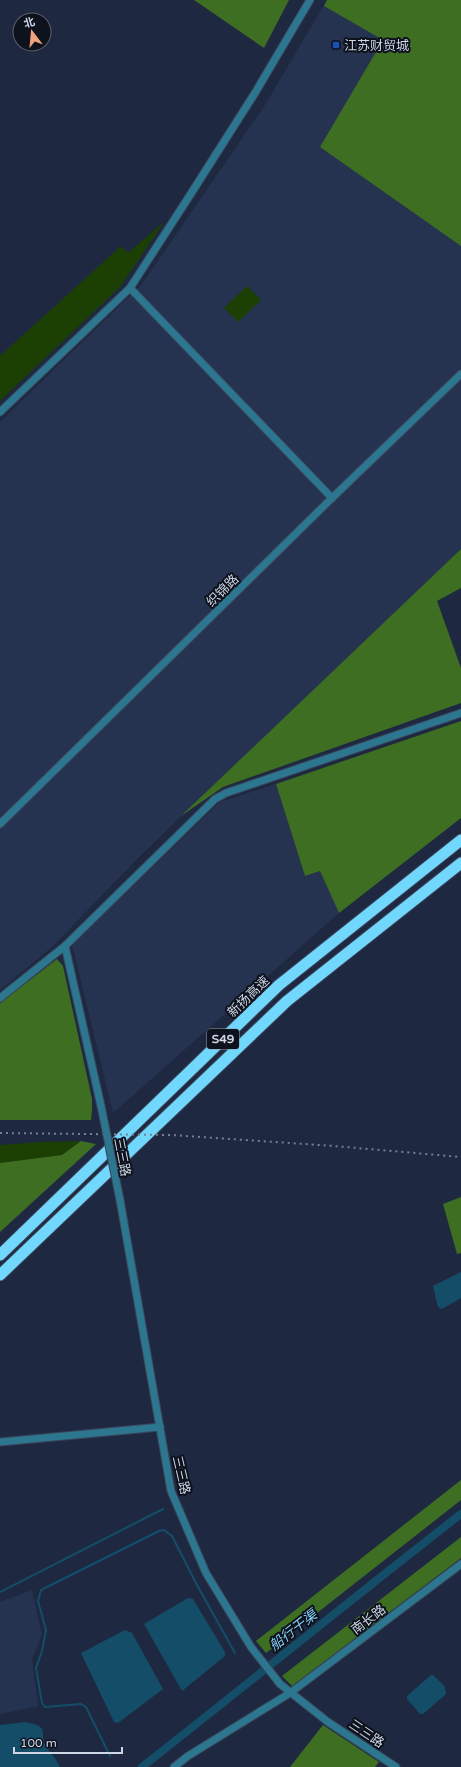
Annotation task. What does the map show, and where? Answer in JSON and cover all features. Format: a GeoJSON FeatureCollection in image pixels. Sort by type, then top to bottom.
{"type":"FeatureCollection","features":[{"type":"Feature","properties":{"kind":"highway","name":"新扬高速"},"geometry":{"type":"LineString","coordinates":[[0,1255],[280,985],[461,840]]}},
{"type":"Feature","properties":{"kind":"highway","name":"S49"},"geometry":{"type":"LineString","coordinates":[[0,1275],[287,1001],[461,863]]}},
{"type":"Feature","properties":{"kind":"street"},"geometry":{"type":"LineString","coordinates":[[0,412],[130,288],[235,125],[310,0]]}},
{"type":"Feature","properties":{"kind":"street"},"geometry":{"type":"LineString","coordinates":[[130,288],[332,498]]}},
{"type":"Feature","properties":{"kind":"street","name":"织锦路"},"geometry":{"type":"LineString","coordinates":[[0,824],[332,498],[461,374]]}},
{"type":"Feature","properties":{"kind":"street"},"geometry":{"type":"LineString","coordinates":[[0,998],[65,946],[215,800],[226,793],[461,713]]}},
{"type":"Feature","properties":{"kind":"street","name":"三三路"},"geometry":{"type":"LineString","coordinates":[[65,946],[101,1106],[120,1200],[171,1491],[206,1573],[251,1647],[280,1684],[328,1722],[396,1767]]}},
{"type":"Feature","properties":{"kind":"street"},"geometry":{"type":"LineString","coordinates":[[0,1442],[160,1427]]}},
{"type":"Feature","properties":{"kind":"street","name":"南长路"},"geometry":{"type":"LineString","coordinates":[[174,1767],[188,1756],[290,1693],[461,1564]]}},
{"type":"Feature","properties":{"kind":"shaded area"},"geometry":{"type":"Polygon","coordinates":[[[327,0],[461,0],[461,549],[141,855],[52,947],[0,990],[0,422],[142,284],[265,105],[327,0]]]}},
{"type":"Feature","properties":{"kind":"shaded area"},"geometry":{"type":"Polygon","coordinates":[[[276,784],[305,876],[320,871],[339,913],[113,1113],[72,944],[220,802],[276,784]]]}},
{"type":"Feature","properties":{"kind":"shaded area"},"geometry":{"type":"Polygon","coordinates":[[[461,1272],[461,1298],[442,1309],[438,1307],[433,1286],[461,1272]]]}},
{"type":"Feature","properties":{"kind":"shaded area"},"geometry":{"type":"Polygon","coordinates":[[[32,1590],[42,1635],[32,1659],[38,1706],[0,1714],[0,1602],[32,1590]]]}},
{"type":"Feature","properties":{"kind":"shaded area"},"geometry":{"type":"Polygon","coordinates":[[[188,1598],[193,1599],[225,1652],[225,1656],[182,1691],[144,1624],[188,1598]]]}},
{"type":"Feature","properties":{"kind":"shaded area"},"geometry":{"type":"Polygon","coordinates":[[[125,1630],[132,1633],[163,1689],[118,1723],[114,1722],[81,1653],[125,1630]]]}},
{"type":"Feature","properties":{"kind":"shaded area"},"geometry":{"type":"Polygon","coordinates":[[[431,1675],[433,1675],[445,1687],[446,1694],[423,1714],[420,1714],[407,1699],[407,1696],[431,1675]]]}},
{"type":"Feature","properties":{"kind":"shaded area"},"geometry":{"type":"Polygon","coordinates":[[[25,1722],[42,1728],[44,1743],[60,1767],[0,1767],[0,1725],[25,1722]]]}},
{"type":"Feature","properties":{"kind":"green space"},"geometry":{"type":"Polygon","coordinates":[[[194,0],[289,0],[264,48],[194,0]]]}},
{"type":"Feature","properties":{"kind":"green space"},"geometry":{"type":"Polygon","coordinates":[[[327,0],[461,0],[461,246],[320,147],[383,40],[324,6],[327,0]]]}},
{"type":"Feature","properties":{"kind":"green space"},"geometry":{"type":"Polygon","coordinates":[[[165,221],[120,287],[0,401],[0,356],[121,246],[128,253],[165,221]]]}},
{"type":"Feature","properties":{"kind":"green space"},"geometry":{"type":"Polygon","coordinates":[[[247,286],[261,300],[238,322],[224,308],[247,286]]]}},
{"type":"Feature","properties":{"kind":"green space"},"geometry":{"type":"Polygon","coordinates":[[[461,549],[461,588],[437,601],[461,668],[461,703],[223,787],[181,816],[461,549]]]}},
{"type":"Feature","properties":{"kind":"green space"},"geometry":{"type":"Polygon","coordinates":[[[461,721],[461,818],[339,913],[320,871],[305,876],[276,784],[461,721]]]}},
{"type":"Feature","properties":{"kind":"green space"},"geometry":{"type":"Polygon","coordinates":[[[57,959],[63,966],[92,1099],[91,1120],[0,1120],[0,1003],[57,959]]]}},
{"type":"Feature","properties":{"kind":"green space"},"geometry":{"type":"Polygon","coordinates":[[[81,1141],[62,1155],[0,1163],[0,1145],[81,1141]]]}},
{"type":"Feature","properties":{"kind":"green space"},"geometry":{"type":"Polygon","coordinates":[[[81,1141],[96,1144],[0,1232],[0,1163],[62,1155],[81,1141]]]}},
{"type":"Feature","properties":{"kind":"green space"},"geometry":{"type":"Polygon","coordinates":[[[461,1197],[461,1253],[457,1254],[443,1204],[461,1197]]]}},
{"type":"Feature","properties":{"kind":"green space"},"geometry":{"type":"Polygon","coordinates":[[[461,1480],[461,1500],[266,1653],[256,1641],[461,1480]]]}},
{"type":"Feature","properties":{"kind":"green space"},"geometry":{"type":"Polygon","coordinates":[[[461,1537],[461,1558],[292,1686],[282,1676],[461,1537]]]}},
{"type":"Feature","properties":{"kind":"green space"},"geometry":{"type":"Polygon","coordinates":[[[323,1725],[379,1762],[375,1767],[290,1767],[323,1725]]]}},
{"type":"Feature","properties":{"kind":"waterway"},"geometry":{"type":"LineString","coordinates":[[0,1592],[163,1509]]}},
{"type":"Feature","properties":{"kind":"waterway","name":"船行干渠"},"geometry":{"type":"LineString","coordinates":[[142,1767],[461,1514]]}},
{"type":"Feature","properties":{"kind":"waterway"},"geometry":{"type":"LineString","coordinates":[[110,1756],[86,1707],[81,1704],[45,1707],[42,1703],[36,1668],[42,1651],[46,1630],[38,1601],[41,1590],[159,1531],[164,1530],[172,1536],[197,1585],[235,1653]]}},
{"type":"Feature","properties":{"kind":"railway"},"geometry":{"type":"LineString","coordinates":[[0,1133],[171,1135],[334,1146],[461,1157]]}},
{"type":"Feature","properties":{"kind":"place","name":"江苏财贸城"},"geometry":{"type":"Point","coordinates":[336,45]}}]}
